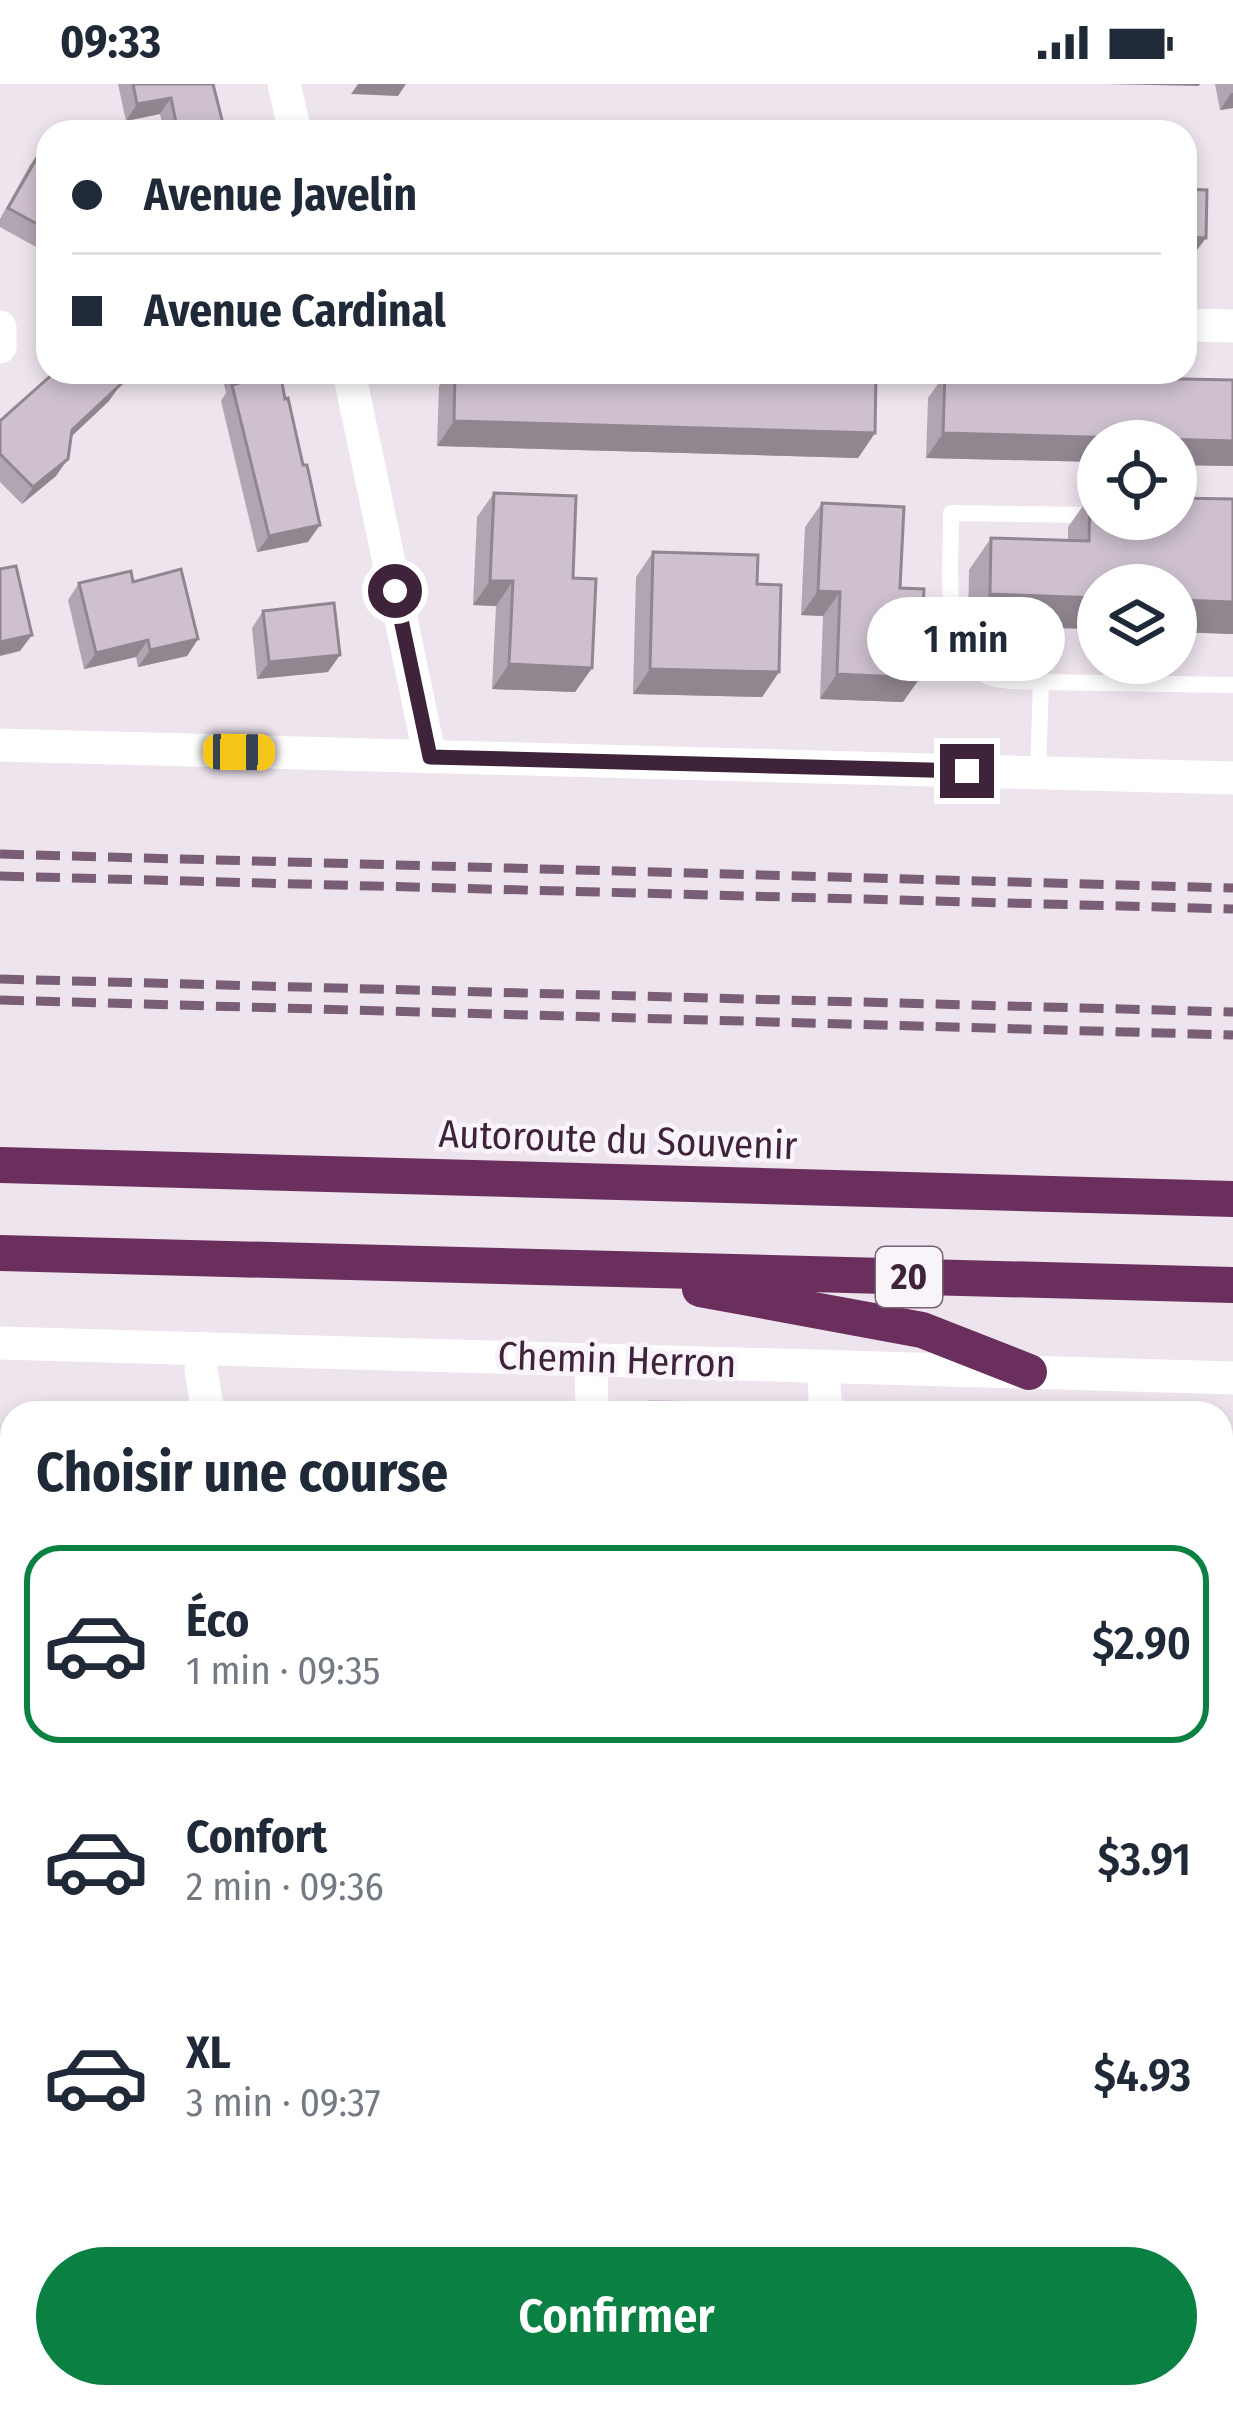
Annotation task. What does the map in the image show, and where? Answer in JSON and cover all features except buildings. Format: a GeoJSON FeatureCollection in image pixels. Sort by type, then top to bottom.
{"type":"FeatureCollection","features":[{"type":"Feature","properties":{"kind":"highway","name":"Autoroute du Souvenir"},"geometry":{"type":"LineString","coordinates":[[0,1165],[1233,1199]]}},
{"type":"Feature","properties":{"kind":"highway","name":"20"},"geometry":{"type":"LineString","coordinates":[[0,1253],[1233,1285]]}},
{"type":"Feature","properties":{"kind":"highway"},"geometry":{"type":"LineString","coordinates":[[584,1268],[922,1330],[1029,1372]]}},
{"type":"Feature","properties":{"kind":"main road"},"geometry":{"type":"LineString","coordinates":[[284,84],[292,120]]}},
{"type":"Feature","properties":{"kind":"main road"},"geometry":{"type":"LineString","coordinates":[[1197,325],[1233,326]]}},
{"type":"Feature","properties":{"kind":"main road"},"geometry":{"type":"LineString","coordinates":[[0,327],[0,347]]}},
{"type":"Feature","properties":{"kind":"main road"},"geometry":{"type":"LineString","coordinates":[[352,384],[430,757]]}},
{"type":"Feature","properties":{"kind":"main road"},"geometry":{"type":"LineString","coordinates":[[0,745],[1233,778]]}},
{"type":"Feature","properties":{"kind":"main road","name":"Chemin Herron"},"geometry":{"type":"LineString","coordinates":[[0,1343],[1233,1378]]}},
{"type":"Feature","properties":{"kind":"main road"},"geometry":{"type":"LineString","coordinates":[[202,1348],[206,1401]]}},
{"type":"Feature","properties":{"kind":"main road"},"geometry":{"type":"LineString","coordinates":[[591,1359],[592,1401]]}},
{"type":"Feature","properties":{"kind":"main road"},"geometry":{"type":"LineString","coordinates":[[823,1366],[825,1401]]}},
{"type":"Feature","properties":{"kind":"lane"},"geometry":{"type":"LineString","coordinates":[[1077,515],[951,513],[952,614],[963,653],[988,677],[1233,685]]}},
{"type":"Feature","properties":{"kind":"lane"},"geometry":{"type":"LineString","coordinates":[[1038,773],[1041,682]]}},
{"type":"Feature","properties":{"kind":"railway"},"geometry":{"type":"LineString","coordinates":[[0,854],[1233,888]]}},
{"type":"Feature","properties":{"kind":"railway"},"geometry":{"type":"LineString","coordinates":[[0,876],[1233,909]]}},
{"type":"Feature","properties":{"kind":"railway"},"geometry":{"type":"LineString","coordinates":[[0,979],[1233,1012]]}},
{"type":"Feature","properties":{"kind":"railway"},"geometry":{"type":"LineString","coordinates":[[0,1000],[1233,1035]]}},
{"type":"Feature","properties":{"kind":"route"},"geometry":{"type":"LineString","coordinates":[[395,591],[430,757],[967,771]]}}]}
